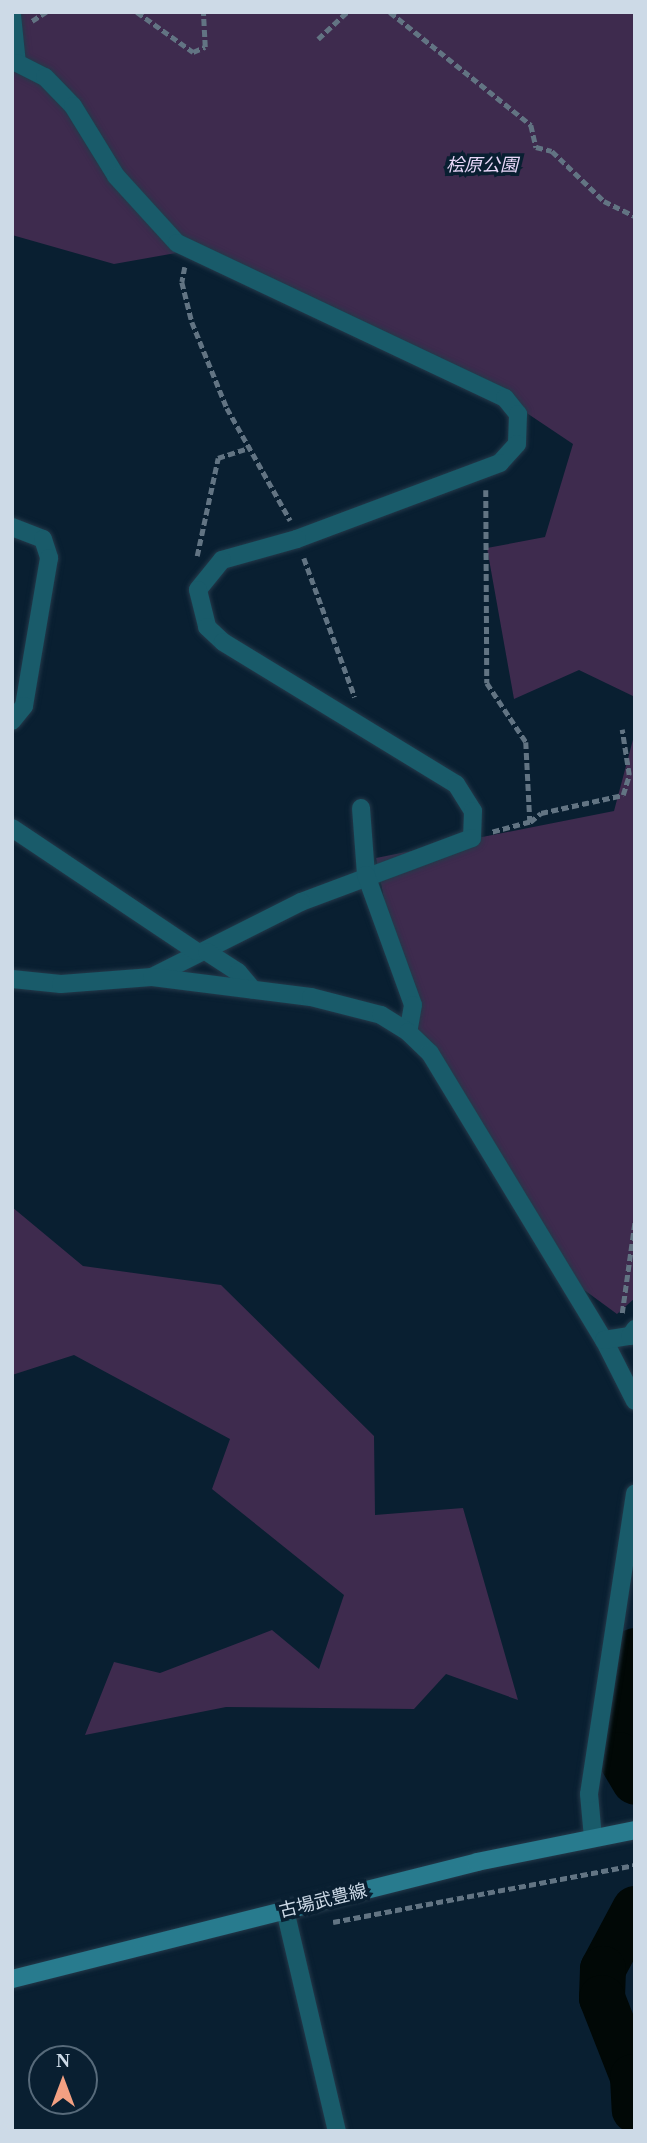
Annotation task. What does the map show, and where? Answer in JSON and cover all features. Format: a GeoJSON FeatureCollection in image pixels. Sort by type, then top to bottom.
{"type":"FeatureCollection","features":[{"type":"Feature","properties":{"kind":"main road","name":"古場武豊線"},"geometry":{"type":"LineString","coordinates":[[12,1979],[285,1910],[635,1830]]}},
{"type":"Feature","properties":{"kind":"street"},"geometry":{"type":"LineString","coordinates":[[12,15],[15,65],[45,77],[73,106],[116,176],[177,243],[505,398],[519,414],[517,444],[500,463],[297,539],[222,560],[198,590],[207,627],[223,642],[320,698],[357,727],[456,783],[473,811],[472,838],[366,875],[301,902],[152,977]]}},
{"type":"Feature","properties":{"kind":"street"},"geometry":{"type":"LineString","coordinates":[[12,527],[43,539],[49,558],[24,706],[12,721]]}},
{"type":"Feature","properties":{"kind":"street"},"geometry":{"type":"LineString","coordinates":[[361,808],[366,875],[408,983],[413,1005],[408,1032]]}},
{"type":"Feature","properties":{"kind":"street"},"geometry":{"type":"LineString","coordinates":[[12,828],[202,952],[238,972],[253,990]]}},
{"type":"Feature","properties":{"kind":"street"},"geometry":{"type":"LineString","coordinates":[[12,979],[34,981],[152,977],[253,990],[349,1004],[408,1032],[430,1053],[604,1340],[635,1401]]}},
{"type":"Feature","properties":{"kind":"street"},"geometry":{"type":"LineString","coordinates":[[12,989],[34,981]]}},
{"type":"Feature","properties":{"kind":"street"},"geometry":{"type":"LineString","coordinates":[[604,1340],[630,1336],[635,1329]]}},
{"type":"Feature","properties":{"kind":"street"},"geometry":{"type":"LineString","coordinates":[[593,1838],[589,1794],[635,1494]]}},
{"type":"Feature","properties":{"kind":"street"},"geometry":{"type":"LineString","coordinates":[[285,1910],[337,2131]]}},
{"type":"Feature","properties":{"kind":"path"},"geometry":{"type":"LineString","coordinates":[[137,12],[193,52],[205,47],[202,12]]}},
{"type":"Feature","properties":{"kind":"path"},"geometry":{"type":"LineString","coordinates":[[318,39],[346,12]]}},
{"type":"Feature","properties":{"kind":"path"},"geometry":{"type":"LineString","coordinates":[[390,12],[531,125],[536,147],[552,151],[604,201],[635,216]]}},
{"type":"Feature","properties":{"kind":"path"},"geometry":{"type":"LineString","coordinates":[[193,251],[182,282],[192,322],[227,408],[281,496],[344,659],[361,719],[357,727]]}},
{"type":"Feature","properties":{"kind":"path"},"geometry":{"type":"LineString","coordinates":[[198,590],[196,565],[218,458],[251,447]]}},
{"type":"Feature","properties":{"kind":"path"},"geometry":{"type":"LineString","coordinates":[[479,473],[490,521],[487,683],[526,742],[530,822]]}},
{"type":"Feature","properties":{"kind":"path"},"geometry":{"type":"LineString","coordinates":[[472,838],[530,822],[541,813],[623,795],[629,775],[622,730]]}},
{"type":"Feature","properties":{"kind":"path"},"geometry":{"type":"LineString","coordinates":[[622,1313],[635,1221]]}},
{"type":"Feature","properties":{"kind":"path"},"geometry":{"type":"LineString","coordinates":[[330,1923],[635,1865]]}},
{"type":"Feature","properties":{"kind":"green space","name":"桧原公園"},"geometry":{"type":"Polygon","coordinates":[[[12,12],[635,12],[635,697],[579,670],[514,699],[487,548],[545,537],[573,444],[464,371],[204,248],[114,264],[12,235],[12,12]]]}},
{"type":"Feature","properties":{"kind":"green space"},"geometry":{"type":"Polygon","coordinates":[[[635,732],[635,1298],[617,1314],[576,1284],[409,1026],[376,858],[614,811],[635,732]]]}},
{"type":"Feature","properties":{"kind":"green space"},"geometry":{"type":"Polygon","coordinates":[[[12,1207],[83,1266],[221,1285],[374,1436],[375,1515],[463,1508],[518,1700],[446,1674],[414,1709],[226,1707],[85,1735],[114,1662],[160,1673],[272,1630],[319,1669],[344,1595],[212,1489],[230,1439],[74,1355],[12,1375],[12,1207]]]}},
{"type":"Feature","properties":{"kind":"waterway"},"geometry":{"type":"LineString","coordinates":[[635,1651],[619,1755],[635,1782]]}},
{"type":"Feature","properties":{"kind":"waterway"},"geometry":{"type":"LineString","coordinates":[[635,1909],[603,1969],[602,1998],[633,2077],[635,2110]]}}]}
